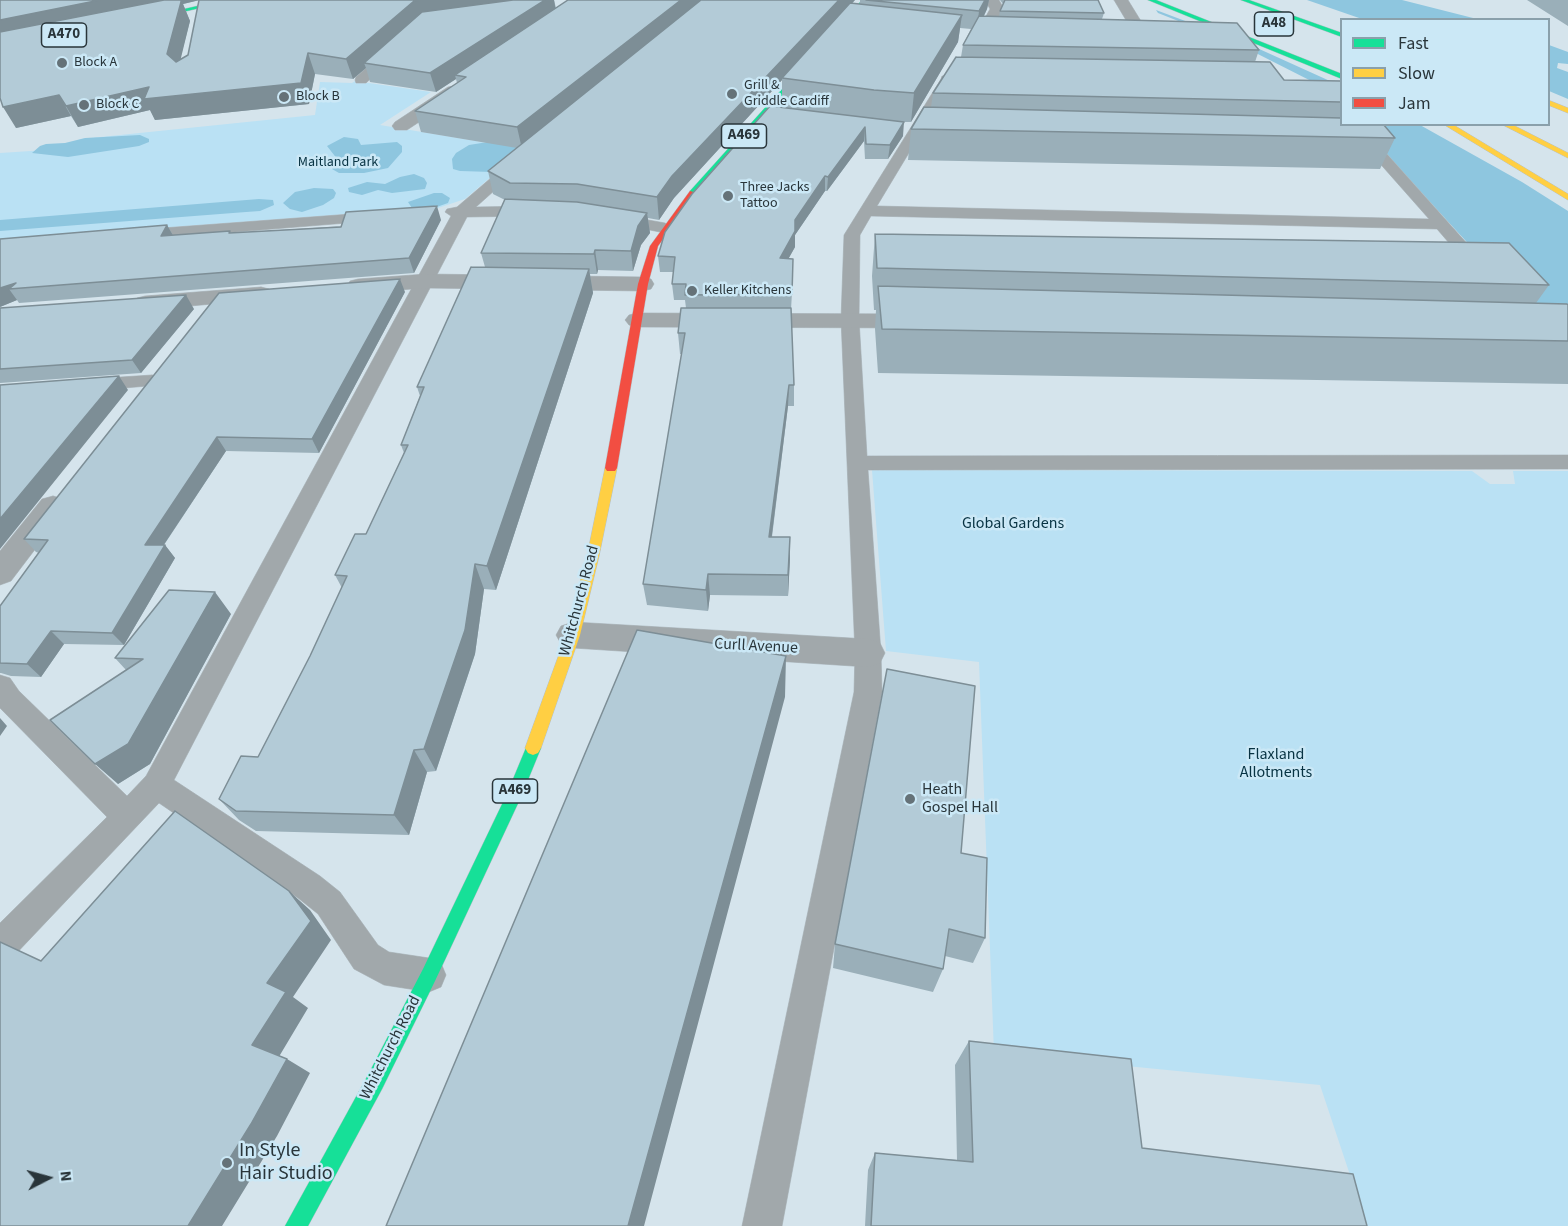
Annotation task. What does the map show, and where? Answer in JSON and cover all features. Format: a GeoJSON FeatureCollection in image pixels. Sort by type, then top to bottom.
{"type":"FeatureCollection","features":[{"type":"Feature","properties":{"kind":"main road"},"geometry":{"type":"LineString","coordinates":[[130,13],[182,0]]}},
{"type":"Feature","properties":{"kind":"main road","name":"Whitchurch Road"},"geometry":{"type":"LineString","coordinates":[[296,1226],[375,1082],[429,975],[513,797],[546,715],[573,635],[607,491],[649,259],[665,228],[683,204],[865,0]]}},
{"type":"Feature","properties":{"kind":"main road"},"geometry":{"type":"LineString","coordinates":[[1151,0],[1340,77]]}},
{"type":"Feature","properties":{"kind":"main road"},"geometry":{"type":"LineString","coordinates":[[130,13],[151,3]]}},
{"type":"Feature","properties":{"kind":"main road"},"geometry":{"type":"LineString","coordinates":[[130,13],[238,3]]}},
{"type":"Feature","properties":{"kind":"main road"},"geometry":{"type":"LineString","coordinates":[[130,13],[198,17],[238,3]]}},
{"type":"Feature","properties":{"kind":"main road","name":"A48"},"geometry":{"type":"LineString","coordinates":[[1240,5],[1340,35]]}},
{"type":"Feature","properties":{"kind":"main road","name":"A48"},"geometry":{"type":"LineString","coordinates":[[1240,5],[1302,36]]}},
{"type":"Feature","properties":{"kind":"main road"},"geometry":{"type":"LineString","coordinates":[[1550,103],[1567,110]]}},
{"type":"Feature","properties":{"kind":"main road"},"geometry":{"type":"LineString","coordinates":[[1449,126],[1568,198]]}},
{"type":"Feature","properties":{"kind":"main road"},"geometry":{"type":"LineString","coordinates":[[1450,126],[1568,183]]}},
{"type":"Feature","properties":{"kind":"main road"},"geometry":{"type":"LineString","coordinates":[[1508,126],[1568,156]]}},
{"type":"Feature","properties":{"kind":"street"},"geometry":{"type":"LineString","coordinates":[[983,36],[997,9],[992,0]]}},
{"type":"Feature","properties":{"kind":"street"},"geometry":{"type":"LineString","coordinates":[[1121,0],[1150,39],[1121,39]]}},
{"type":"Feature","properties":{"kind":"street"},"geometry":{"type":"LineString","coordinates":[[844,23],[861,25]]}},
{"type":"Feature","properties":{"kind":"street"},"geometry":{"type":"LineString","coordinates":[[400,126],[468,82]]}},
{"type":"Feature","properties":{"kind":"street"},"geometry":{"type":"LineString","coordinates":[[765,111],[785,114]]}},
{"type":"Feature","properties":{"kind":"street"},"geometry":{"type":"LineString","coordinates":[[894,128],[939,130]]}},
{"type":"Feature","properties":{"kind":"street"},"geometry":{"type":"LineString","coordinates":[[1348,132],[1368,141]]}},
{"type":"Feature","properties":{"kind":"street"},"geometry":{"type":"LineString","coordinates":[[333,288],[426,281],[643,284]]}},
{"type":"Feature","properties":{"kind":"street"},"geometry":{"type":"LineString","coordinates":[[126,304],[287,292]]}},
{"type":"Feature","properties":{"kind":"street"},"geometry":{"type":"LineString","coordinates":[[195,328],[218,297]]}},
{"type":"Feature","properties":{"kind":"street"},"geometry":{"type":"LineString","coordinates":[[637,320],[850,319],[945,322]]}},
{"type":"Feature","properties":{"kind":"street"},"geometry":{"type":"LineString","coordinates":[[130,409],[159,372]]}},
{"type":"Feature","properties":{"kind":"street"},"geometry":{"type":"LineString","coordinates":[[0,573],[72,482]]}},
{"type":"Feature","properties":{"kind":"street","name":"Curll Avenue"},"geometry":{"type":"LineString","coordinates":[[573,635],[868,653]]}},
{"type":"Feature","properties":{"kind":"lane"},"geometry":{"type":"LineString","coordinates":[[361,80],[405,40]]}},
{"type":"Feature","properties":{"kind":"lane"},"geometry":{"type":"LineString","coordinates":[[762,1226],[868,692],[868,653],[850,319],[852,235],[950,74],[965,79]]}},
{"type":"Feature","properties":{"kind":"lane"},"geometry":{"type":"LineString","coordinates":[[1368,141],[1495,285]]}},
{"type":"Feature","properties":{"kind":"lane"},"geometry":{"type":"LineString","coordinates":[[0,946],[128,817],[156,785],[461,212],[536,148]]}},
{"type":"Feature","properties":{"kind":"lane"},"geometry":{"type":"LineString","coordinates":[[866,211],[1442,224]]}},
{"type":"Feature","properties":{"kind":"lane"},"geometry":{"type":"LineString","coordinates":[[438,213],[545,212]]}},
{"type":"Feature","properties":{"kind":"lane"},"geometry":{"type":"LineString","coordinates":[[121,237],[392,216]]}},
{"type":"Feature","properties":{"kind":"lane"},"geometry":{"type":"LineString","coordinates":[[601,217],[665,228]]}},
{"type":"Feature","properties":{"kind":"lane"},"geometry":{"type":"LineString","coordinates":[[71,387],[159,372]]}},
{"type":"Feature","properties":{"kind":"lane"},"geometry":{"type":"LineString","coordinates":[[856,463],[1568,462]]}},
{"type":"Feature","properties":{"kind":"lane"},"geometry":{"type":"LineString","coordinates":[[0,686],[9,699],[128,817]]}},
{"type":"Feature","properties":{"kind":"lane"},"geometry":{"type":"LineString","coordinates":[[156,785],[309,887],[328,903],[366,957],[384,968],[429,975]]}},
{"type":"Feature","properties":{"kind":"green space"},"geometry":{"type":"Polygon","coordinates":[[[1307,0],[1402,0],[1473,18],[1359,18],[1307,0]]]}},
{"type":"Feature","properties":{"kind":"green space"},"geometry":{"type":"Polygon","coordinates":[[[1156,10],[1257,48],[1340,86],[1323,87],[1244,47],[1158,13],[1156,10]]]}},
{"type":"Feature","properties":{"kind":"green space"},"geometry":{"type":"Polygon","coordinates":[[[1550,45],[1568,52],[1568,64],[1558,63],[1557,68],[1568,72],[1568,99],[1550,91],[1550,45]]]}},
{"type":"Feature","properties":{"kind":"green space","name":"Maitland Park"},"geometry":{"type":"Polygon","coordinates":[[[355,81],[431,92],[380,125],[524,149],[465,199],[432,210],[0,243],[0,153],[62,149],[81,139],[315,115],[320,82],[352,83],[355,81]]]}},
{"type":"Feature","properties":{"kind":"green space"},"geometry":{"type":"Polygon","coordinates":[[[1360,126],[1422,126],[1522,182],[1568,211],[1568,320],[1534,315],[1360,126]]]}},
{"type":"Feature","properties":{"kind":"green space"},"geometry":{"type":"Polygon","coordinates":[[[140,135],[149,139],[149,142],[139,146],[68,157],[32,153],[46,144],[65,143],[85,138],[140,135]]]}},
{"type":"Feature","properties":{"kind":"green space"},"geometry":{"type":"Polygon","coordinates":[[[344,137],[358,139],[361,145],[397,142],[402,146],[402,152],[388,168],[364,173],[339,173],[332,169],[338,160],[327,146],[344,137]]]}},
{"type":"Feature","properties":{"kind":"green space"},"geometry":{"type":"Polygon","coordinates":[[[488,142],[523,148],[492,172],[453,169],[452,159],[456,153],[469,145],[488,142]]]}},
{"type":"Feature","properties":{"kind":"green space"},"geometry":{"type":"Polygon","coordinates":[[[414,174],[424,178],[427,183],[425,189],[392,193],[378,190],[362,195],[349,192],[348,188],[367,182],[385,184],[414,174]]]}},
{"type":"Feature","properties":{"kind":"green space"},"geometry":{"type":"Polygon","coordinates":[[[314,188],[333,189],[336,193],[334,198],[323,205],[302,212],[290,209],[283,203],[295,192],[314,188]]]}},
{"type":"Feature","properties":{"kind":"green space"},"geometry":{"type":"Polygon","coordinates":[[[434,193],[442,193],[450,198],[448,203],[431,209],[412,208],[408,202],[434,193]]]}},
{"type":"Feature","properties":{"kind":"green space"},"geometry":{"type":"Polygon","coordinates":[[[259,199],[273,200],[274,205],[260,211],[0,231],[0,220],[259,199]]]}},
{"type":"Feature","properties":{"kind":"green space","name":"Flaxland Allotments"},"geometry":{"type":"Polygon","coordinates":[[[872,470],[1472,471],[1490,484],[1515,484],[1513,471],[1568,471],[1568,1226],[1367,1226],[1320,1085],[994,1053],[979,662],[886,651],[872,470]]]}},
{"type":"Feature","properties":{"kind":"building"},"geometry":{"type":"Polygon","coordinates":[[[0,0],[100,0],[0,20],[0,0]]]}},
{"type":"Feature","properties":{"kind":"building"},"geometry":{"type":"Polygon","coordinates":[[[164,0],[181,0],[167,54],[176,62],[188,55],[199,0],[420,0],[414,1],[346,59],[308,53],[301,83],[144,99],[149,87],[66,106],[59,95],[3,107],[0,98],[0,32],[164,0]]]}},
{"type":"Feature","properties":{"kind":"building"},"geometry":{"type":"Polygon","coordinates":[[[513,0],[545,0],[430,73],[364,63],[422,12],[513,0]]]}},
{"type":"Feature","properties":{"kind":"building"},"geometry":{"type":"Polygon","coordinates":[[[568,0],[681,0],[517,127],[415,111],[466,77],[455,75],[568,0]]]}},
{"type":"Feature","properties":{"kind":"building"},"geometry":{"type":"Polygon","coordinates":[[[701,0],[839,0],[672,176],[657,197],[577,184],[510,183],[488,171],[701,0]]]}},
{"type":"Feature","properties":{"kind":"building"},"geometry":{"type":"Polygon","coordinates":[[[866,0],[985,0],[979,11],[866,0]]]}},
{"type":"Feature","properties":{"kind":"building"},"geometry":{"type":"Polygon","coordinates":[[[1005,0],[1098,0],[1104,13],[1000,11],[1005,0]]]}},
{"type":"Feature","properties":{"kind":"building"},"geometry":{"type":"Polygon","coordinates":[[[850,3],[962,15],[914,93],[782,78],[850,3]]]}},
{"type":"Feature","properties":{"kind":"building"},"geometry":{"type":"Polygon","coordinates":[[[979,16],[1237,23],[1259,50],[963,45],[979,16]]]}},
{"type":"Feature","properties":{"kind":"building"},"geometry":{"type":"Polygon","coordinates":[[[956,57],[1270,62],[1284,80],[1340,81],[1340,102],[933,93],[956,57]]]}},
{"type":"Feature","properties":{"kind":"building"},"geometry":{"type":"Polygon","coordinates":[[[770,106],[904,122],[890,145],[866,144],[865,127],[828,177],[825,176],[795,220],[795,231],[780,258],[793,259],[792,294],[685,295],[686,284],[672,284],[675,257],[658,256],[665,232],[692,194],[770,106]]]}},
{"type":"Feature","properties":{"kind":"building"},"geometry":{"type":"Polygon","coordinates":[[[924,107],[1340,118],[1340,126],[1385,126],[1395,138],[911,129],[924,107]]]}},
{"type":"Feature","properties":{"kind":"building"},"geometry":{"type":"Polygon","coordinates":[[[505,199],[577,202],[647,213],[638,226],[631,251],[595,250],[594,254],[481,253],[505,199]]]}},
{"type":"Feature","properties":{"kind":"building"},"geometry":{"type":"Polygon","coordinates":[[[437,206],[409,258],[9,289],[16,283],[0,288],[0,239],[167,225],[161,236],[341,227],[346,212],[437,206]]]}},
{"type":"Feature","properties":{"kind":"building"},"geometry":{"type":"Polygon","coordinates":[[[875,234],[1509,243],[1549,285],[877,268],[875,234]]]}},
{"type":"Feature","properties":{"kind":"building"},"geometry":{"type":"Polygon","coordinates":[[[471,267],[589,269],[487,566],[475,564],[465,630],[424,749],[414,750],[394,815],[236,811],[219,799],[241,756],[258,757],[310,656],[347,576],[335,575],[355,534],[366,534],[408,445],[401,445],[424,387],[417,387],[471,267]]]}},
{"type":"Feature","properties":{"kind":"building"},"geometry":{"type":"Polygon","coordinates":[[[400,279],[312,439],[217,437],[145,545],[165,545],[112,633],[51,631],[27,664],[0,663],[0,606],[48,540],[24,539],[219,293],[400,279]]]}},
{"type":"Feature","properties":{"kind":"building"},"geometry":{"type":"Polygon","coordinates":[[[878,286],[1567,304],[1568,341],[882,329],[878,286]]]}},
{"type":"Feature","properties":{"kind":"building"},"geometry":{"type":"Polygon","coordinates":[[[186,295],[132,360],[0,369],[0,308],[186,295]]]}},
{"type":"Feature","properties":{"kind":"building"},"geometry":{"type":"Polygon","coordinates":[[[681,308],[791,308],[794,385],[789,385],[769,537],[790,537],[788,575],[708,574],[706,590],[643,584],[685,333],[678,333],[681,308]]]}},
{"type":"Feature","properties":{"kind":"building"},"geometry":{"type":"Polygon","coordinates":[[[119,376],[0,519],[0,385],[119,376]]]}},
{"type":"Feature","properties":{"kind":"building"},"geometry":{"type":"Polygon","coordinates":[[[169,590],[215,592],[128,744],[95,764],[50,720],[143,659],[115,658],[169,590]]]}},
{"type":"Feature","properties":{"kind":"building"},"geometry":{"type":"Polygon","coordinates":[[[637,630],[786,656],[628,1226],[386,1226],[637,630]]]}},
{"type":"Feature","properties":{"kind":"building","name":"Heath Gospel Hall"},"geometry":{"type":"Polygon","coordinates":[[[887,669],[975,686],[961,853],[987,858],[985,938],[949,929],[943,969],[835,944],[887,669]]]}},
{"type":"Feature","properties":{"kind":"building"},"geometry":{"type":"Polygon","coordinates":[[[175,811],[289,891],[311,921],[267,983],[286,992],[252,1045],[287,1059],[251,1124],[188,1226],[0,1226],[0,942],[41,961],[175,811]]]}},
{"type":"Feature","properties":{"kind":"building"},"geometry":{"type":"Polygon","coordinates":[[[969,1041],[1131,1059],[1142,1148],[1353,1174],[1367,1226],[871,1226],[875,1153],[973,1162],[969,1041]]]}},
{"type":"Feature","properties":{"kind":"traffic: fast"},"geometry":{"type":"LineString","coordinates":[[143,19],[232,0]]}},
{"type":"Feature","properties":{"kind":"traffic: fast"},"geometry":{"type":"LineString","coordinates":[[693,193],[865,0]]}},
{"type":"Feature","properties":{"kind":"traffic: fast"},"geometry":{"type":"LineString","coordinates":[[1151,0],[1340,76]]}},
{"type":"Feature","properties":{"kind":"traffic: fast"},"geometry":{"type":"LineString","coordinates":[[1244,0],[1340,34]]}},
{"type":"Feature","properties":{"kind":"traffic: fast"},"geometry":{"type":"LineString","coordinates":[[296,1226],[375,1082],[429,975],[513,797],[533,748]]}},
{"type":"Feature","properties":{"kind":"traffic: slow"},"geometry":{"type":"LineString","coordinates":[[1550,103],[1568,111]]}},
{"type":"Feature","properties":{"kind":"traffic: slow"},"geometry":{"type":"LineString","coordinates":[[1449,126],[1568,198]]}},
{"type":"Feature","properties":{"kind":"traffic: slow"},"geometry":{"type":"LineString","coordinates":[[1508,126],[1568,156]]}},
{"type":"Feature","properties":{"kind":"traffic: slow"},"geometry":{"type":"LineString","coordinates":[[533,748],[573,635],[593,556],[611,468]]}},
{"type":"Feature","properties":{"kind":"traffic: jam"},"geometry":{"type":"LineString","coordinates":[[611,468],[643,284],[654,246],[693,193]]}},
{"type":"Feature","properties":{"kind":"place","name":"Block A"},"geometry":{"type":"Point","coordinates":[62,63]}},
{"type":"Feature","properties":{"kind":"place","name":"Grill & Griddle Cardiff"},"geometry":{"type":"Point","coordinates":[732,94]}},
{"type":"Feature","properties":{"kind":"place","name":"Block B"},"geometry":{"type":"Point","coordinates":[284,97]}},
{"type":"Feature","properties":{"kind":"place","name":"Block C"},"geometry":{"type":"Point","coordinates":[84,105]}},
{"type":"Feature","properties":{"kind":"place","name":"Three Jacks Tattoo"},"geometry":{"type":"Point","coordinates":[728,196]}},
{"type":"Feature","properties":{"kind":"place","name":"Keller Kitchens"},"geometry":{"type":"Point","coordinates":[692,291]}},
{"type":"Feature","properties":{"kind":"place","name":"Heath Gospel Hall"},"geometry":{"type":"Point","coordinates":[910,799]}},
{"type":"Feature","properties":{"kind":"place","name":"In Style Hair Studio"},"geometry":{"type":"Point","coordinates":[227,1163]}},
{"type":"Feature","properties":{"kind":"park label","name":"Global Gardens"},"geometry":{"type":"Point","coordinates":[1013,524]}}]}
